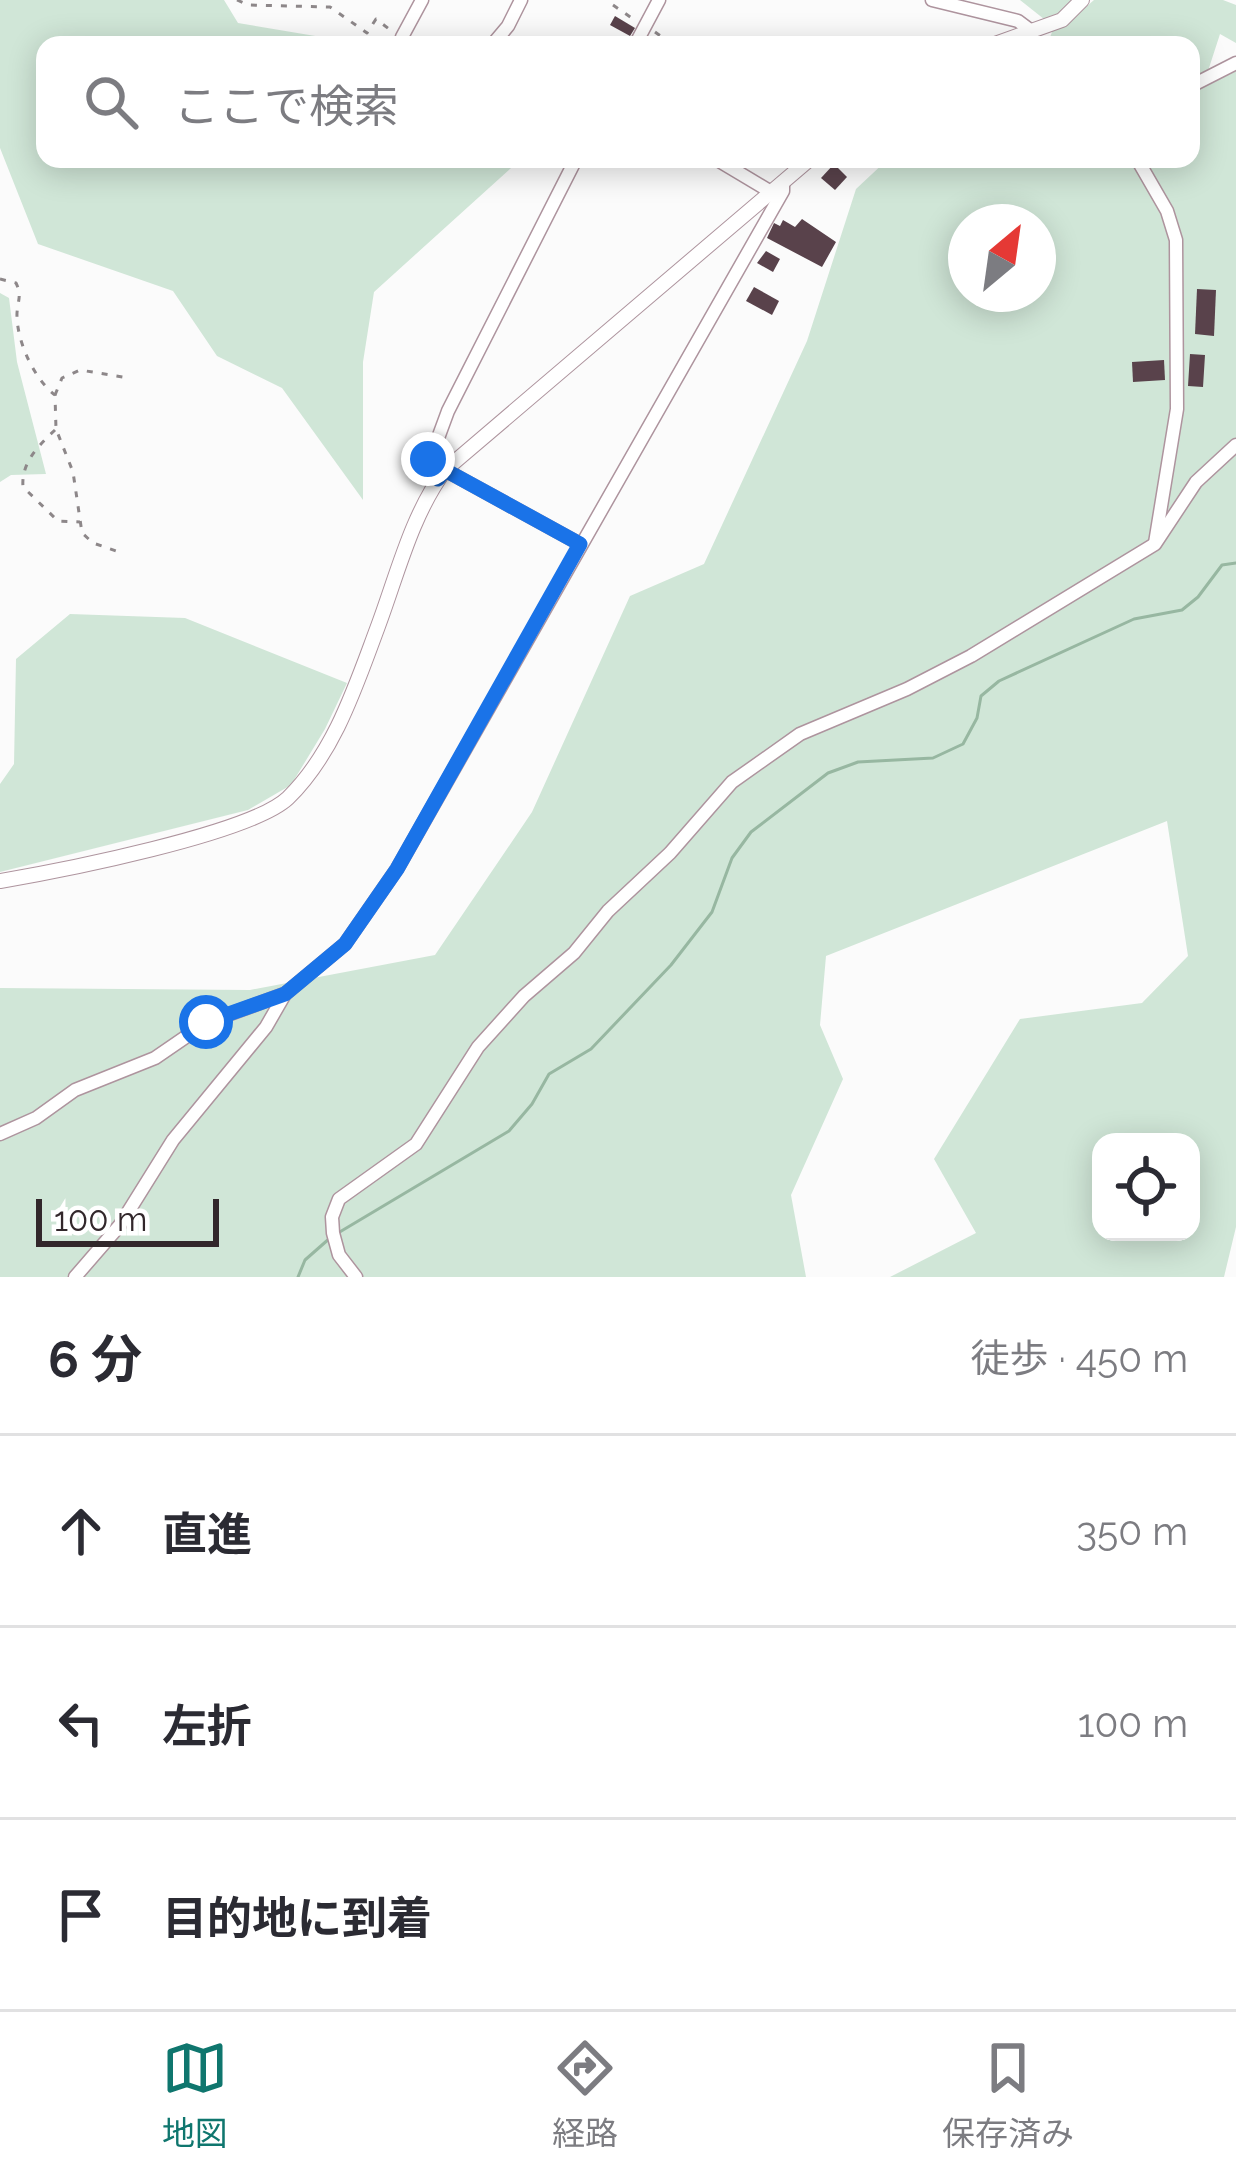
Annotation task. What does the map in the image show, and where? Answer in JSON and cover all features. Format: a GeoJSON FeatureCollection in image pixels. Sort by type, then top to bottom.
{"type":"FeatureCollection","features":[{"type":"Feature","properties":{"kind":"street"},"geometry":{"type":"LineString","coordinates":[[402,36],[422,0]]}},
{"type":"Feature","properties":{"kind":"street"},"geometry":{"type":"LineString","coordinates":[[500,36],[521,0]]}},
{"type":"Feature","properties":{"kind":"street"},"geometry":{"type":"LineString","coordinates":[[640,36],[659,0]]}},
{"type":"Feature","properties":{"kind":"street"},"geometry":{"type":"LineString","coordinates":[[932,0],[1018,21],[1030,30]]}},
{"type":"Feature","properties":{"kind":"street"},"geometry":{"type":"LineString","coordinates":[[1015,36],[1062,20],[1082,0]]}},
{"type":"Feature","properties":{"kind":"street"},"geometry":{"type":"LineString","coordinates":[[1200,81],[1236,63]]}},
{"type":"Feature","properties":{"kind":"street"},"geometry":{"type":"LineString","coordinates":[[571,168],[448,410],[427,468],[580,544]]}},
{"type":"Feature","properties":{"kind":"street"},"geometry":{"type":"LineString","coordinates":[[75,1277],[120,1225],[173,1139],[266,1027],[285,994],[345,944],[397,869],[783,191],[736,168]]}},
{"type":"Feature","properties":{"kind":"street"},"geometry":{"type":"LineString","coordinates":[[0,881],[223,830],[271,811],[285,800],[339,725],[415,526],[442,474],[799,168]]}},
{"type":"Feature","properties":{"kind":"street"},"geometry":{"type":"LineString","coordinates":[[1142,168],[1167,211],[1176,240],[1177,409],[1155,544]]}},
{"type":"Feature","properties":{"kind":"street"},"geometry":{"type":"LineString","coordinates":[[356,1277],[338,1251],[333,1233],[332,1217],[339,1199],[416,1144],[478,1047],[524,996],[574,953],[608,910],[670,853],[732,782],[800,734],[970,656],[1155,544],[1196,482],[1236,445]]}},
{"type":"Feature","properties":{"kind":"street"},"geometry":{"type":"LineString","coordinates":[[0,1135],[36,1118],[75,1090],[155,1058],[206,1022],[285,994]]}},
{"type":"Feature","properties":{"kind":"path"},"geometry":{"type":"LineString","coordinates":[[237,0],[248,5],[330,8],[367,33],[376,19],[398,36]]}},
{"type":"Feature","properties":{"kind":"path"},"geometry":{"type":"LineString","coordinates":[[0,279],[16,283],[20,291],[17,319],[32,366],[43,386],[56,395]]}},
{"type":"Feature","properties":{"kind":"path"},"geometry":{"type":"LineString","coordinates":[[122,377],[80,370],[62,379],[56,395],[56,429],[73,472],[82,533],[93,543],[122,553]]}},
{"type":"Feature","properties":{"kind":"path"},"geometry":{"type":"LineString","coordinates":[[56,429],[22,474],[23,487],[58,521],[80,522]]}},
{"type":"Feature","properties":{"kind":"green space"},"geometry":{"type":"Polygon","coordinates":[[[0,0],[224,0],[238,23],[315,36],[36,36],[36,168],[511,168],[374,292],[363,362],[363,500],[282,388],[217,356],[173,291],[38,244],[0,148],[0,0]]]}},
{"type":"Feature","properties":{"kind":"green space"},"geometry":{"type":"Polygon","coordinates":[[[1020,0],[1077,0],[1086,7],[1094,0],[1223,0],[1236,5],[1236,43],[1220,34],[1208,71],[1236,70],[1236,1227],[1224,1277],[890,1277],[976,1233],[934,1159],[1020,1019],[1142,1003],[1188,956],[1167,821],[826,956],[820,1025],[843,1079],[791,1195],[806,1277],[0,1277],[0,988],[250,990],[435,955],[532,812],[630,596],[704,564],[807,341],[856,189],[878,168],[1200,168],[1200,36],[1050,36],[1054,27],[1020,0]]]}},
{"type":"Feature","properties":{"kind":"green space"},"geometry":{"type":"Polygon","coordinates":[[[0,293],[9,298],[17,362],[46,474],[11,475],[0,482],[0,293]]]}},
{"type":"Feature","properties":{"kind":"green space"},"geometry":{"type":"Polygon","coordinates":[[[70,614],[185,618],[347,683],[291,785],[248,810],[0,872],[0,784],[14,764],[16,659],[70,614]]]}},
{"type":"Feature","properties":{"kind":"building"},"geometry":{"type":"Polygon","coordinates":[[[615,16],[635,28],[630,36],[610,25],[615,16]]]}},
{"type":"Feature","properties":{"kind":"building"},"geometry":{"type":"Polygon","coordinates":[[[830,168],[838,168],[847,177],[835,190],[821,178],[830,168]]]}},
{"type":"Feature","properties":{"kind":"building"},"geometry":{"type":"Polygon","coordinates":[[[802,219],[836,242],[822,267],[767,238],[774,223],[780,226],[783,220],[795,227],[802,219]]]}},
{"type":"Feature","properties":{"kind":"building"},"geometry":{"type":"Polygon","coordinates":[[[766,251],[780,259],[773,272],[757,263],[766,251]]]}},
{"type":"Feature","properties":{"kind":"building"},"geometry":{"type":"Polygon","coordinates":[[[754,287],[779,301],[772,315],[746,301],[754,287]]]}},
{"type":"Feature","properties":{"kind":"building"},"geometry":{"type":"Polygon","coordinates":[[[1197,289],[1216,290],[1214,336],[1195,334],[1197,289]]]}},
{"type":"Feature","properties":{"kind":"building"},"geometry":{"type":"Polygon","coordinates":[[[1190,354],[1205,355],[1203,387],[1188,386],[1190,354]]]}},
{"type":"Feature","properties":{"kind":"building"},"geometry":{"type":"Polygon","coordinates":[[[1164,360],[1165,380],[1133,382],[1132,362],[1164,360]]]}},
{"type":"Feature","properties":{"kind":"waterway"},"geometry":{"type":"LineString","coordinates":[[338,1233],[509,1131],[549,1074],[591,1049],[671,965],[712,912],[732,858],[751,832],[828,773],[858,762],[933,758],[963,744],[977,718],[981,696],[999,681],[1134,619],[1182,610],[1222,565],[1236,563]]}},
{"type":"Feature","properties":{"kind":"waterway"},"geometry":{"type":"LineString","coordinates":[[298,1277],[305,1260],[330,1238]]}},
{"type":"Feature","properties":{"kind":"route"},"geometry":{"type":"LineString","coordinates":[[206,1022],[285,994],[345,944],[397,869],[580,544],[445,470],[438,479],[429,473],[428,459]]}}]}
